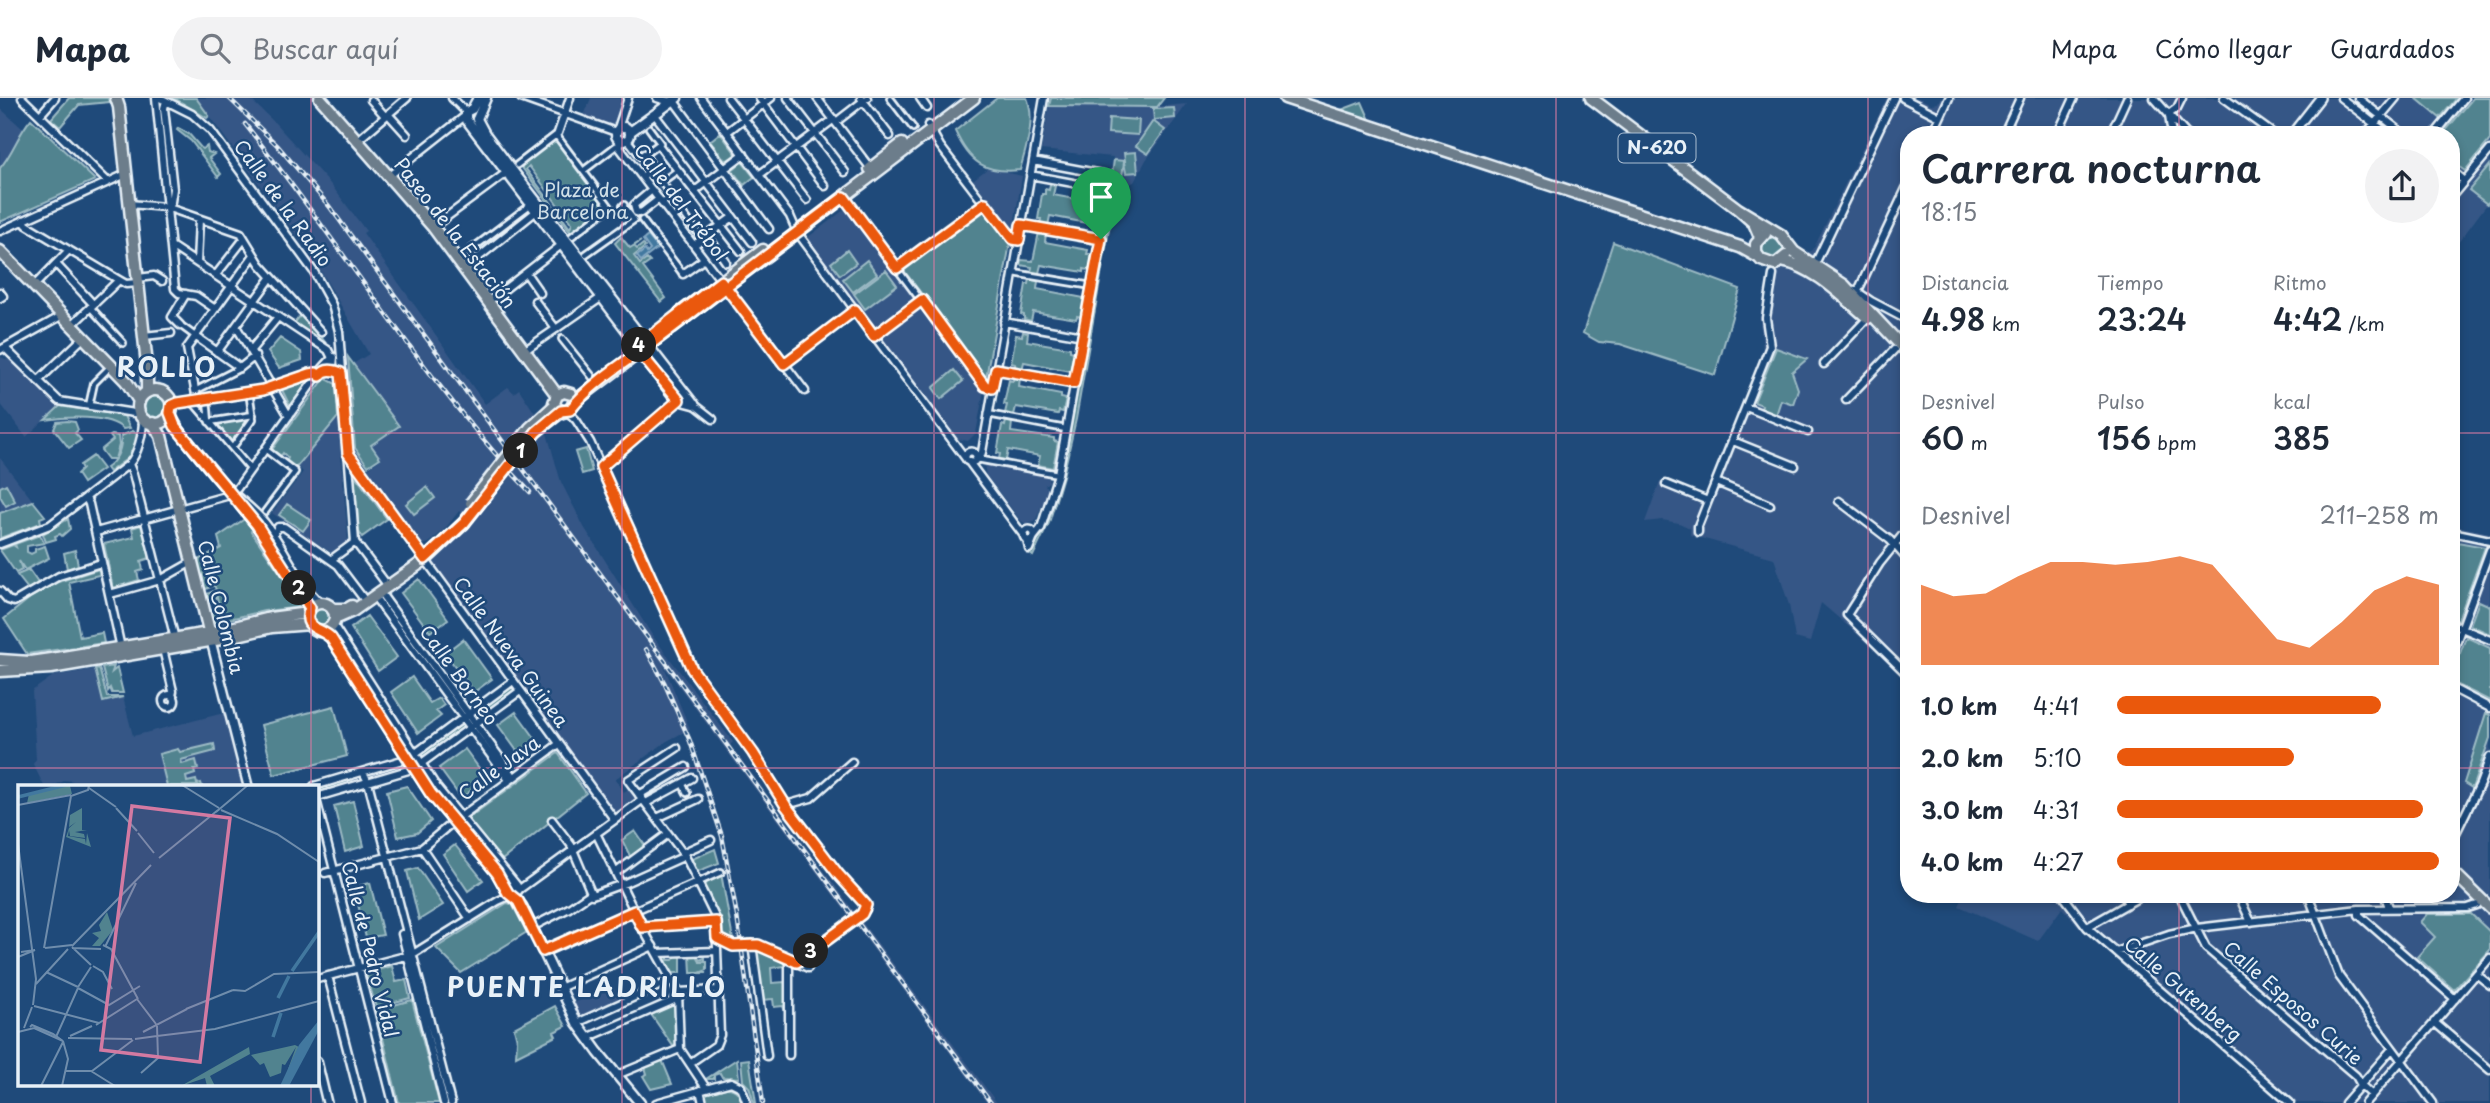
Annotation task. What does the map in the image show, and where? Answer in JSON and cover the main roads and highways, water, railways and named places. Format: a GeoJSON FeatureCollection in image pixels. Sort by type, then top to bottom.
{"type":"FeatureCollection","features":[{"type":"Feature","properties":{"kind":"main road","name":"Paseo de la Estación"},"geometry":{"type":"LineString","coordinates":[[320,98],[433,227],[557,394],[554,400],[567,405]]}},
{"type":"Feature","properties":{"kind":"main road"},"geometry":{"type":"LineString","coordinates":[[471,115],[478,98]]}},
{"type":"Feature","properties":{"kind":"main road"},"geometry":{"type":"LineString","coordinates":[[471,115],[486,98]]}},
{"type":"Feature","properties":{"kind":"main road"},"geometry":{"type":"LineString","coordinates":[[929,128],[963,98]]}},
{"type":"Feature","properties":{"kind":"main road"},"geometry":{"type":"LineString","coordinates":[[0,671],[51,668],[175,639],[210,637],[272,627],[310,624],[314,628],[331,621],[423,557],[462,520],[530,428],[567,405],[929,128],[974,98]]}},
{"type":"Feature","properties":{"kind":"main road"},"geometry":{"type":"LineString","coordinates":[[1285,98],[1740,247],[1769,265],[1781,262],[1806,269],[1833,288],[1900,347]]}},
{"type":"Feature","properties":{"kind":"main road","name":"N-620"},"geometry":{"type":"LineString","coordinates":[[1591,98],[1754,223],[1758,257]]}},
{"type":"Feature","properties":{"kind":"main road"},"geometry":{"type":"LineString","coordinates":[[618,137],[628,139],[630,132],[674,100]]}},
{"type":"Feature","properties":{"kind":"main road"},"geometry":{"type":"LineString","coordinates":[[119,101],[148,368],[146,391],[158,417],[175,426],[273,535],[312,608],[310,624]]}},
{"type":"Feature","properties":{"kind":"main road"},"geometry":{"type":"LineString","coordinates":[[471,115],[512,169],[536,207],[566,240],[642,346]]}},
{"type":"Feature","properties":{"kind":"main road"},"geometry":{"type":"LineString","coordinates":[[796,229],[844,197],[873,171]]}},
{"type":"Feature","properties":{"kind":"main road","name":"N-620"},"geometry":{"type":"LineString","coordinates":[[1738,209],[1776,233],[1788,245]]}},
{"type":"Feature","properties":{"kind":"main road"},"geometry":{"type":"LineString","coordinates":[[1740,247],[1758,241],[1770,232],[1776,233]]}},
{"type":"Feature","properties":{"kind":"main road"},"geometry":{"type":"LineString","coordinates":[[566,240],[602,297],[682,397],[694,404]]}},
{"type":"Feature","properties":{"kind":"main road"},"geometry":{"type":"LineString","coordinates":[[1781,262],[1786,256],[1788,245],[1844,285],[1900,345]]}},
{"type":"Feature","properties":{"kind":"main road"},"geometry":{"type":"LineString","coordinates":[[0,251],[126,381],[146,391],[168,397],[158,417]]}},
{"type":"Feature","properties":{"kind":"main road"},"geometry":{"type":"LineString","coordinates":[[567,405],[594,379],[642,346]]}},
{"type":"Feature","properties":{"kind":"main road","name":"Calle Colombia"},"geometry":{"type":"LineString","coordinates":[[158,417],[160,436],[210,637]]}},
{"type":"Feature","properties":{"kind":"main road"},"geometry":{"type":"LineString","coordinates":[[237,496],[312,608]]}},
{"type":"Feature","properties":{"kind":"main road"},"geometry":{"type":"LineString","coordinates":[[372,595],[385,582],[423,557]]}},
{"type":"Feature","properties":{"kind":"main road"},"geometry":{"type":"LineString","coordinates":[[0,660],[30,662],[163,649],[271,618],[329,605],[331,638],[456,820],[497,873],[514,890],[577,1023],[640,1103]]}},
{"type":"Feature","properties":{"kind":"main road"},"geometry":{"type":"LineString","coordinates":[[2460,879],[2490,908]]}},
{"type":"Feature","properties":{"kind":"railway"},"geometry":{"type":"LineString","coordinates":[[229,98],[277,145],[329,206],[991,1103]]}},
{"type":"Feature","properties":{"kind":"railway"},"geometry":{"type":"LineString","coordinates":[[245,124],[418,358],[491,449],[530,492]]}},
{"type":"Feature","properties":{"kind":"railway"},"geometry":{"type":"LineString","coordinates":[[646,649],[690,741],[722,836],[737,916],[763,1103]]}},
{"type":"Feature","properties":{"kind":"district","name":"ROLLO"},"geometry":{"type":"Point","coordinates":[167,368]}},
{"type":"Feature","properties":{"kind":"district","name":"PUENTE LADRILLO"},"geometry":{"type":"Point","coordinates":[587,988]}},
{"type":"Feature","properties":{"kind":"park label","name":"Plaza de Barcelona"},"geometry":{"type":"Point","coordinates":[582,201]}}]}
